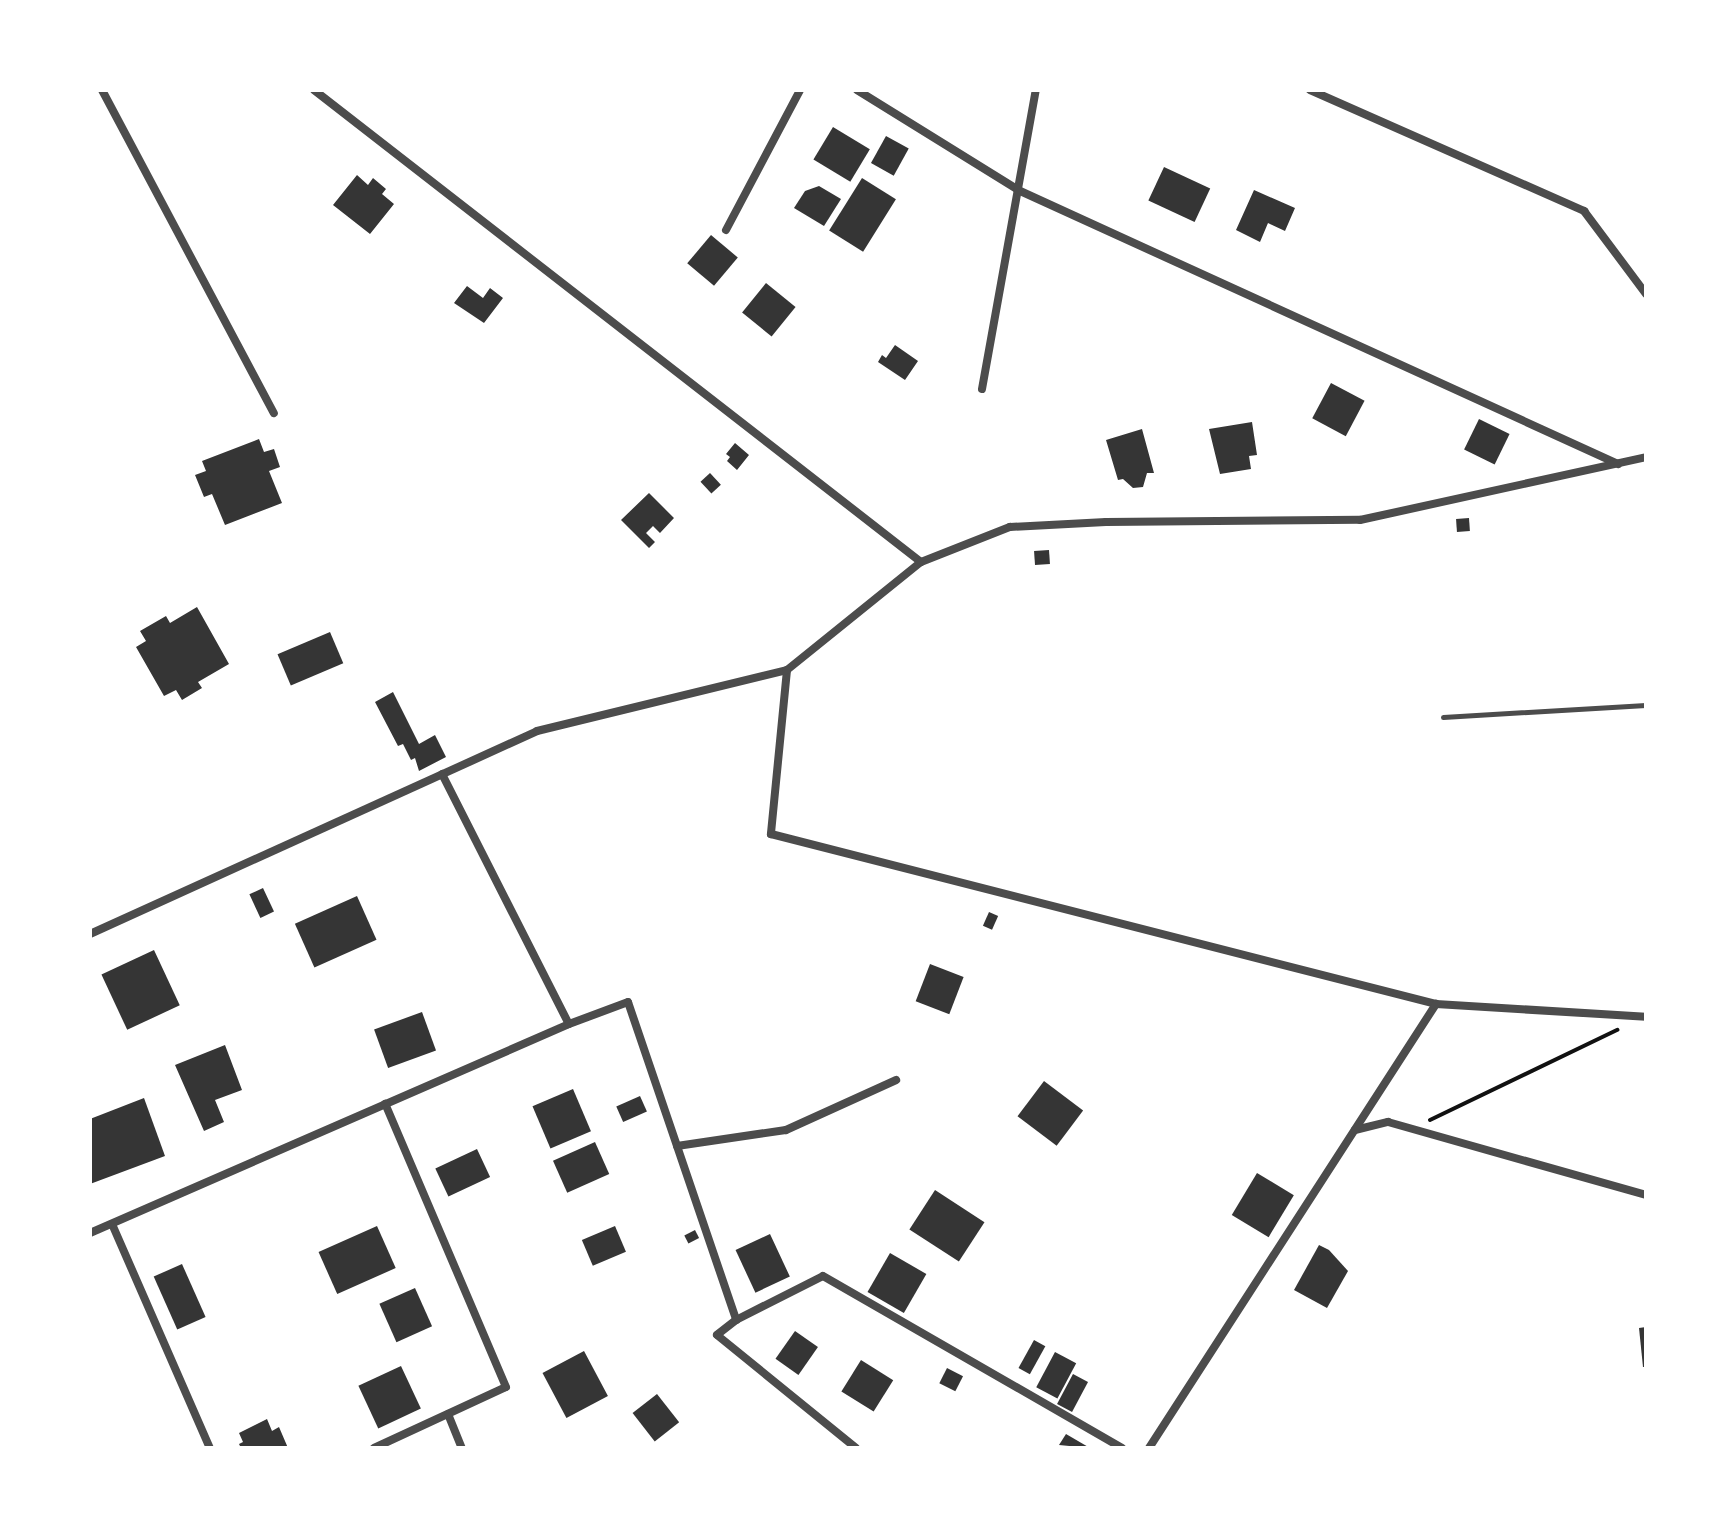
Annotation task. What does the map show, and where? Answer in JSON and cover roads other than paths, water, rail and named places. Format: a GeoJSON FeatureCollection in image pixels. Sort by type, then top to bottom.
{"type":"FeatureCollection","features":[{"type":"Feature","properties":{"kind":"street"},"geometry":{"type":"LineString","coordinates":[[102,90],[274,413]]}},
{"type":"Feature","properties":{"kind":"street"},"geometry":{"type":"LineString","coordinates":[[314,90],[921,562]]}},
{"type":"Feature","properties":{"kind":"street"},"geometry":{"type":"LineString","coordinates":[[726,230],[800,90]]}},
{"type":"Feature","properties":{"kind":"street"},"geometry":{"type":"LineString","coordinates":[[857,90],[1018,190],[1618,464]]}},
{"type":"Feature","properties":{"kind":"street"},"geometry":{"type":"LineString","coordinates":[[982,389],[1036,90]]}},
{"type":"Feature","properties":{"kind":"street"},"geometry":{"type":"LineString","coordinates":[[1310,90],[1584,211],[1646,294]]}},
{"type":"Feature","properties":{"kind":"street"},"geometry":{"type":"LineString","coordinates":[[90,934],[537,731],[787,670],[921,562],[1010,527],[1106,522],[1360,520],[1646,457]]}},
{"type":"Feature","properties":{"kind":"street"},"geometry":{"type":"LineString","coordinates":[[787,670],[771,834],[1436,1004],[1645,1017]]}},
{"type":"Feature","properties":{"kind":"street"},"geometry":{"type":"LineString","coordinates":[[442,774],[569,1024]]}},
{"type":"Feature","properties":{"kind":"street"},"geometry":{"type":"LineString","coordinates":[[90,1233],[569,1024],[628,1002],[736,1320]]}},
{"type":"Feature","properties":{"kind":"street"},"geometry":{"type":"LineString","coordinates":[[1149,1448],[1436,1004]]}},
{"type":"Feature","properties":{"kind":"street"},"geometry":{"type":"LineString","coordinates":[[677,1146],[786,1130],[896,1080]]}},
{"type":"Feature","properties":{"kind":"street"},"geometry":{"type":"LineString","coordinates":[[374,1448],[506,1387],[385,1104]]}},
{"type":"Feature","properties":{"kind":"street"},"geometry":{"type":"LineString","coordinates":[[1355,1130],[1388,1122],[1646,1195]]}},
{"type":"Feature","properties":{"kind":"street"},"geometry":{"type":"LineString","coordinates":[[112,1224],[210,1448]]}},
{"type":"Feature","properties":{"kind":"street"},"geometry":{"type":"LineString","coordinates":[[856,1448],[717,1335],[736,1320],[823,1276],[1104,1443],[1122,1448]]}},
{"type":"Feature","properties":{"kind":"street"},"geometry":{"type":"LineString","coordinates":[[448,1414],[462,1448]]}},
{"type":"Feature","properties":{"kind":"lane"},"geometry":{"type":"LineString","coordinates":[[1443,717],[1646,705]]}}]}
